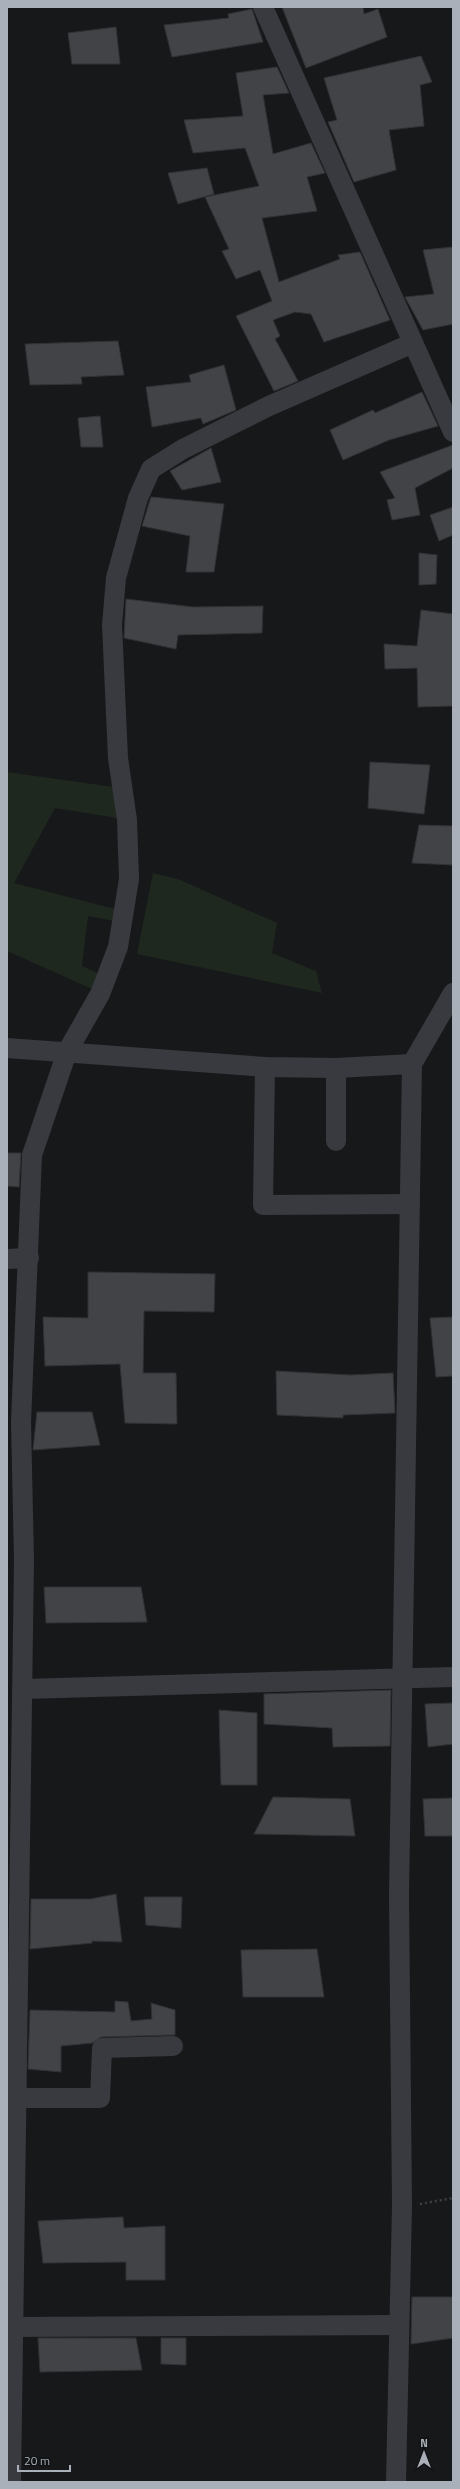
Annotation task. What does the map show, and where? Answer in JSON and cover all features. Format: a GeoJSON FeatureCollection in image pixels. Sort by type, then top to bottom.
{"type":"FeatureCollection","features":[{"type":"Feature","properties":{"kind":"street"},"geometry":{"type":"LineString","coordinates":[[263,7],[453,432]]}},
{"type":"Feature","properties":{"kind":"street"},"geometry":{"type":"LineString","coordinates":[[11,2482],[16,2098],[14,1787],[22,1689],[24,1560],[22,1422],[32,1155],[67,1052],[100,994],[118,947],[129,879],[127,820],[118,758],[112,625],[116,578],[138,498],[151,469],[183,448],[269,406],[413,343]]}},
{"type":"Feature","properties":{"kind":"street"},"geometry":{"type":"LineString","coordinates":[[396,2482],[402,2206],[399,1895],[412,1064],[448,1012],[453,993]]}},
{"type":"Feature","properties":{"kind":"street"},"geometry":{"type":"LineString","coordinates":[[7,1048],[265,1068],[336,1068],[412,1064]]}},
{"type":"Feature","properties":{"kind":"street"},"geometry":{"type":"LineString","coordinates":[[265,1068],[263,1205],[410,1204]]}},
{"type":"Feature","properties":{"kind":"street"},"geometry":{"type":"LineString","coordinates":[[336,1068],[336,1141]]}},
{"type":"Feature","properties":{"kind":"street"},"geometry":{"type":"LineString","coordinates":[[7,1259],[29,1258]]}},
{"type":"Feature","properties":{"kind":"street"},"geometry":{"type":"LineString","coordinates":[[22,1689],[453,1677]]}},
{"type":"Feature","properties":{"kind":"street"},"geometry":{"type":"LineString","coordinates":[[16,2098],[100,2098],[102,2048],[173,2046]]}},
{"type":"Feature","properties":{"kind":"street"},"geometry":{"type":"LineString","coordinates":[[13,2327],[399,2325]]}},
{"type":"Feature","properties":{"kind":"path"},"geometry":{"type":"LineString","coordinates":[[402,2206],[453,2198]]}},
{"type":"Feature","properties":{"kind":"shaded area"},"geometry":{"type":"Polygon","coordinates":[[[7,772],[114,787],[117,818],[55,808],[14,883],[115,909],[114,921],[88,916],[82,966],[100,974],[92,989],[7,951],[7,772]]]}},
{"type":"Feature","properties":{"kind":"shaded area"},"geometry":{"type":"Polygon","coordinates":[[[153,873],[178,879],[277,923],[272,953],[316,971],[322,993],[137,954],[153,873]]]}},
{"type":"Feature","properties":{"kind":"building"},"geometry":{"type":"Polygon","coordinates":[[[282,7],[363,7],[364,14],[378,9],[387,37],[306,68],[282,7]]]}},
{"type":"Feature","properties":{"kind":"building"},"geometry":{"type":"Polygon","coordinates":[[[252,9],[263,42],[172,57],[164,25],[229,18],[228,14],[252,9]]]}},
{"type":"Feature","properties":{"kind":"building"},"geometry":{"type":"Polygon","coordinates":[[[116,27],[120,64],[72,64],[68,33],[116,27]]]}},
{"type":"Feature","properties":{"kind":"building"},"geometry":{"type":"Polygon","coordinates":[[[421,56],[432,82],[420,85],[424,126],[389,130],[396,170],[354,182],[328,122],[337,120],[324,78],[421,56]]]}},
{"type":"Feature","properties":{"kind":"building"},"geometry":{"type":"Polygon","coordinates":[[[277,67],[289,93],[263,95],[273,154],[311,143],[325,173],[307,177],[317,211],[262,218],[279,282],[340,259],[338,255],[360,252],[390,320],[324,342],[311,314],[295,312],[273,320],[280,336],[275,339],[298,381],[274,391],[236,316],[272,301],[260,270],[236,279],[222,251],[229,249],[205,197],[259,186],[245,148],[193,153],[184,120],[243,116],[236,73],[277,67]]]}},
{"type":"Feature","properties":{"kind":"building"},"geometry":{"type":"Polygon","coordinates":[[[207,168],[214,194],[178,204],[168,173],[207,168]]]}},
{"type":"Feature","properties":{"kind":"building"},"geometry":{"type":"Polygon","coordinates":[[[453,247],[453,324],[423,330],[405,297],[434,294],[423,250],[453,247]]]}},
{"type":"Feature","properties":{"kind":"building"},"geometry":{"type":"Polygon","coordinates":[[[118,341],[124,375],[81,377],[82,384],[30,385],[25,344],[118,341]]]}},
{"type":"Feature","properties":{"kind":"building"},"geometry":{"type":"Polygon","coordinates":[[[224,365],[236,410],[203,424],[201,418],[152,427],[146,387],[191,382],[189,375],[224,365]]]}},
{"type":"Feature","properties":{"kind":"building"},"geometry":{"type":"Polygon","coordinates":[[[422,392],[438,426],[389,440],[343,460],[330,430],[373,410],[375,413],[422,392]]]}},
{"type":"Feature","properties":{"kind":"building"},"geometry":{"type":"Polygon","coordinates":[[[100,416],[103,447],[81,447],[78,418],[100,416]]]}},
{"type":"Feature","properties":{"kind":"building"},"geometry":{"type":"Polygon","coordinates":[[[453,445],[453,468],[415,488],[420,515],[392,520],[387,500],[395,498],[380,472],[453,445]]]}},
{"type":"Feature","properties":{"kind":"building"},"geometry":{"type":"Polygon","coordinates":[[[211,448],[221,482],[182,490],[170,471],[211,448]]]}},
{"type":"Feature","properties":{"kind":"building"},"geometry":{"type":"Polygon","coordinates":[[[151,497],[224,504],[214,572],[186,572],[190,536],[142,526],[151,497]]]}},
{"type":"Feature","properties":{"kind":"building"},"geometry":{"type":"Polygon","coordinates":[[[453,507],[453,535],[439,541],[430,515],[453,507]]]}},
{"type":"Feature","properties":{"kind":"building"},"geometry":{"type":"Polygon","coordinates":[[[419,553],[437,555],[436,584],[419,585],[419,553]]]}},
{"type":"Feature","properties":{"kind":"building"},"geometry":{"type":"Polygon","coordinates":[[[126,599],[193,607],[263,606],[262,633],[178,635],[176,649],[124,638],[126,599]]]}},
{"type":"Feature","properties":{"kind":"building"},"geometry":{"type":"Polygon","coordinates":[[[421,610],[453,614],[453,706],[418,707],[417,668],[385,669],[384,644],[417,646],[421,610]]]}},
{"type":"Feature","properties":{"kind":"building"},"geometry":{"type":"Polygon","coordinates":[[[370,762],[430,765],[424,814],[368,808],[370,762]]]}},
{"type":"Feature","properties":{"kind":"building"},"geometry":{"type":"Polygon","coordinates":[[[419,825],[453,826],[453,865],[412,863],[419,825]]]}},
{"type":"Feature","properties":{"kind":"building"},"geometry":{"type":"Polygon","coordinates":[[[7,1153],[21,1153],[19,1187],[7,1186],[7,1153]]]}},
{"type":"Feature","properties":{"kind":"building"},"geometry":{"type":"Polygon","coordinates":[[[88,1272],[215,1274],[214,1312],[144,1311],[143,1373],[176,1373],[177,1424],[125,1423],[120,1364],[45,1366],[43,1317],[88,1318],[88,1272]]]}},
{"type":"Feature","properties":{"kind":"building"},"geometry":{"type":"Polygon","coordinates":[[[453,1317],[453,1376],[436,1377],[430,1318],[453,1317]]]}},
{"type":"Feature","properties":{"kind":"building"},"geometry":{"type":"Polygon","coordinates":[[[276,1371],[350,1375],[393,1373],[395,1413],[343,1415],[343,1418],[277,1415],[276,1371]]]}},
{"type":"Feature","properties":{"kind":"building"},"geometry":{"type":"Polygon","coordinates":[[[37,1412],[92,1412],[100,1445],[33,1450],[37,1412]]]}},
{"type":"Feature","properties":{"kind":"building"},"geometry":{"type":"Polygon","coordinates":[[[44,1587],[141,1587],[147,1622],[46,1623],[44,1587]]]}},
{"type":"Feature","properties":{"kind":"building"},"geometry":{"type":"Polygon","coordinates":[[[391,1690],[390,1746],[333,1747],[332,1728],[264,1724],[264,1694],[391,1690]]]}},
{"type":"Feature","properties":{"kind":"building"},"geometry":{"type":"Polygon","coordinates":[[[453,1703],[453,1744],[428,1747],[425,1704],[453,1703]]]}},
{"type":"Feature","properties":{"kind":"building"},"geometry":{"type":"Polygon","coordinates":[[[219,1710],[257,1713],[257,1785],[221,1785],[219,1710]]]}},
{"type":"Feature","properties":{"kind":"building"},"geometry":{"type":"Polygon","coordinates":[[[273,1797],[350,1799],[355,1836],[254,1834],[273,1797]]]}},
{"type":"Feature","properties":{"kind":"building"},"geometry":{"type":"Polygon","coordinates":[[[453,1798],[453,1836],[425,1836],[423,1799],[453,1798]]]}},
{"type":"Feature","properties":{"kind":"building"},"geometry":{"type":"Polygon","coordinates":[[[116,1894],[122,1942],[92,1941],[92,1943],[30,1949],[31,1899],[91,1899],[116,1894]]]}},
{"type":"Feature","properties":{"kind":"building"},"geometry":{"type":"Polygon","coordinates":[[[144,1897],[182,1897],[181,1928],[146,1925],[144,1897]]]}},
{"type":"Feature","properties":{"kind":"building"},"geometry":{"type":"Polygon","coordinates":[[[317,1949],[324,1997],[243,1997],[241,1950],[317,1949]]]}},
{"type":"Feature","properties":{"kind":"building"},"geometry":{"type":"Polygon","coordinates":[[[115,2001],[128,2002],[131,2021],[152,2019],[151,2003],[175,2010],[175,2035],[101,2037],[92,2043],[61,2046],[61,2072],[28,2069],[30,2010],[115,2012],[115,2001]]]}},
{"type":"Feature","properties":{"kind":"building"},"geometry":{"type":"Polygon","coordinates":[[[123,2217],[124,2228],[165,2226],[165,2280],[126,2280],[126,2262],[43,2263],[38,2221],[123,2217]]]}},
{"type":"Feature","properties":{"kind":"building"},"geometry":{"type":"Polygon","coordinates":[[[412,2297],[453,2297],[453,2338],[411,2344],[412,2297]]]}},
{"type":"Feature","properties":{"kind":"building"},"geometry":{"type":"Polygon","coordinates":[[[38,2338],[136,2338],[142,2370],[40,2372],[38,2338]]]}},
{"type":"Feature","properties":{"kind":"building"},"geometry":{"type":"Polygon","coordinates":[[[161,2338],[186,2338],[186,2365],[161,2364],[161,2338]]]}}]}
